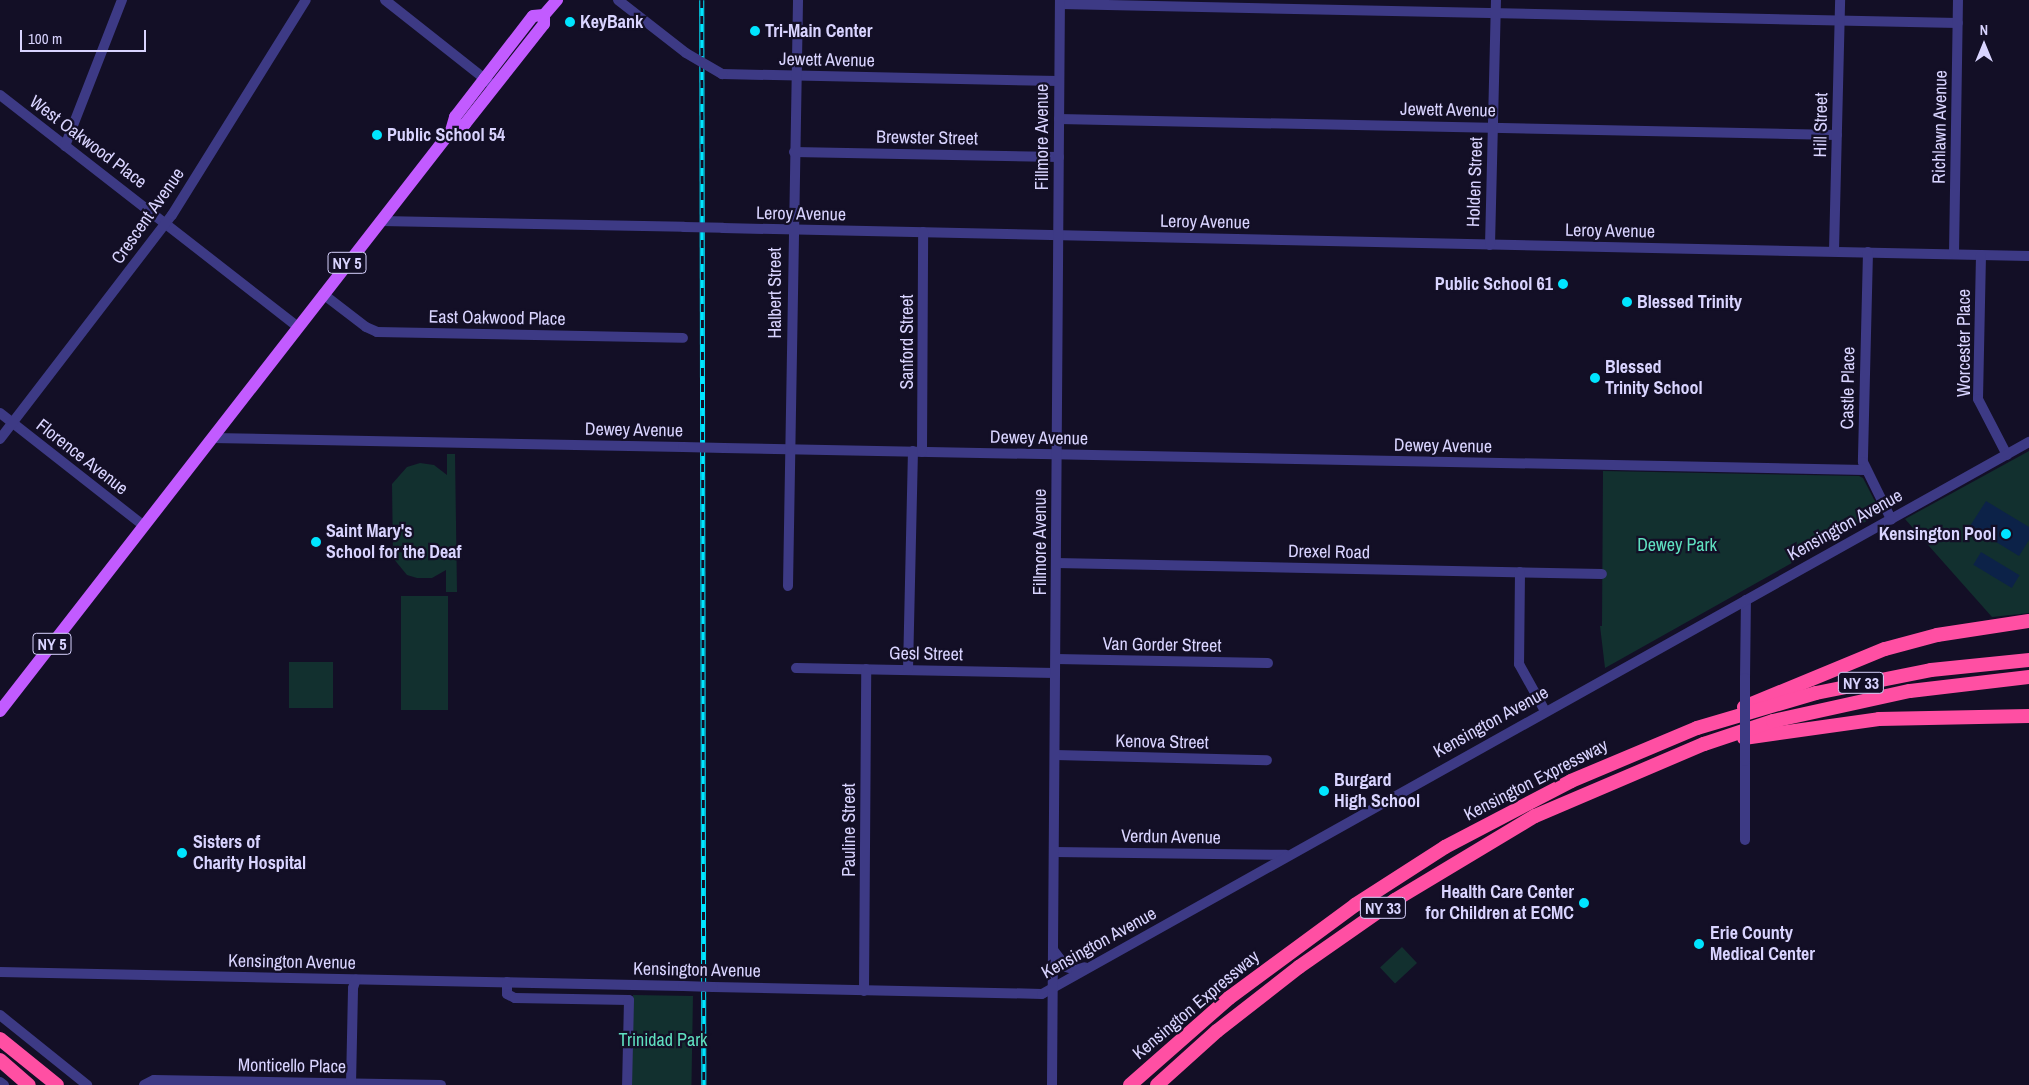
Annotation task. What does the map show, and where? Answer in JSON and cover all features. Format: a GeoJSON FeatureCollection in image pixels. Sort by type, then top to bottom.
{"type":"FeatureCollection","features":[{"type":"Feature","properties":{"kind":"highway"},"geometry":{"type":"LineString","coordinates":[[1697,728],[1799,682],[1886,649],[1937,636],[2029,621]]}},
{"type":"Feature","properties":{"kind":"highway","name":"Kensington Expressway"},"geometry":{"type":"LineString","coordinates":[[1130,1085],[1229,998],[1355,905],[1445,847],[1571,780],[1697,728],[1816,693],[1875,680],[2029,660]]}},
{"type":"Feature","properties":{"kind":"highway","name":"Kensington Expressway"},"geometry":{"type":"LineString","coordinates":[[1157,1085],[1217,1031],[1284,978],[1395,900],[1535,816],[1704,744],[1773,721],[1910,691],[2029,676]]}},
{"type":"Feature","properties":{"kind":"highway"},"geometry":{"type":"LineString","coordinates":[[1704,744],[1879,719],[2029,716]]}},
{"type":"Feature","properties":{"kind":"highway"},"geometry":{"type":"LineString","coordinates":[[0,1039],[56,1085]]}},
{"type":"Feature","properties":{"kind":"highway"},"geometry":{"type":"LineString","coordinates":[[0,1060],[29,1085]]}},
{"type":"Feature","properties":{"kind":"main road","name":"NY 5"},"geometry":{"type":"LineString","coordinates":[[0,711],[297,326],[451,131],[465,124],[490,82],[544,24],[544,15],[556,0]]}},
{"type":"Feature","properties":{"kind":"street"},"geometry":{"type":"LineString","coordinates":[[65,146],[122,0]]}},
{"type":"Feature","properties":{"kind":"street","name":"Crescent Avenue"},"geometry":{"type":"LineString","coordinates":[[0,439],[167,222],[306,0]]}},
{"type":"Feature","properties":{"kind":"street"},"geometry":{"type":"LineString","coordinates":[[385,0],[490,82]]}},
{"type":"Feature","properties":{"kind":"street","name":"Jewett Avenue"},"geometry":{"type":"LineString","coordinates":[[618,0],[686,53],[722,74],[1059,81]]}},
{"type":"Feature","properties":{"kind":"street","name":"Halbert Street"},"geometry":{"type":"LineString","coordinates":[[788,586],[792,230],[798,0]]}},
{"type":"Feature","properties":{"kind":"street","name":"Holden Street"},"geometry":{"type":"LineString","coordinates":[[1490,244],[1496,0]]}},
{"type":"Feature","properties":{"kind":"street","name":"Hill Street"},"geometry":{"type":"LineString","coordinates":[[1834,251],[1840,0]]}},
{"type":"Feature","properties":{"kind":"street","name":"Richlawn Avenue"},"geometry":{"type":"LineString","coordinates":[[1954,254],[1958,0]]}},
{"type":"Feature","properties":{"kind":"street"},"geometry":{"type":"LineString","coordinates":[[1060,2],[1495,13],[1840,18],[1958,23]]}},
{"type":"Feature","properties":{"kind":"street","name":"Fillmore Avenue"},"geometry":{"type":"LineString","coordinates":[[1052,1085],[1060,2]]}},
{"type":"Feature","properties":{"kind":"street","name":"West Oakwood Place"},"geometry":{"type":"LineString","coordinates":[[0,95],[167,222],[297,326]]}},
{"type":"Feature","properties":{"kind":"street","name":"Jewett Avenue"},"geometry":{"type":"LineString","coordinates":[[1059,119],[1837,136]]}},
{"type":"Feature","properties":{"kind":"street","name":"Brewster Street"},"geometry":{"type":"LineString","coordinates":[[794,152],[1059,157]]}},
{"type":"Feature","properties":{"kind":"street","name":"Leroy Avenue"},"geometry":{"type":"LineString","coordinates":[[381,221],[2029,256]]}},
{"type":"Feature","properties":{"kind":"street","name":"Sanford Street"},"geometry":{"type":"LineString","coordinates":[[908,670],[918,452],[923,232]]}},
{"type":"Feature","properties":{"kind":"street","name":"Castle Place"},"geometry":{"type":"LineString","coordinates":[[1868,252],[1865,470],[1891,518]]}},
{"type":"Feature","properties":{"kind":"street","name":"Worcester Place"},"geometry":{"type":"LineString","coordinates":[[1981,255],[1978,399],[2007,455]]}},
{"type":"Feature","properties":{"kind":"street","name":"East Oakwood Place"},"geometry":{"type":"LineString","coordinates":[[323,294],[371,331],[683,338]]}},
{"type":"Feature","properties":{"kind":"street","name":"Florence Avenue"},"geometry":{"type":"LineString","coordinates":[[0,413],[144,526]]}},
{"type":"Feature","properties":{"kind":"street","name":"Dewey Avenue"},"geometry":{"type":"LineString","coordinates":[[212,438],[1865,470]]}},
{"type":"Feature","properties":{"kind":"street","name":"Kensington Avenue"},"geometry":{"type":"LineString","coordinates":[[0,972],[1042,994],[2029,442]]}},
{"type":"Feature","properties":{"kind":"street","name":"Drexel Road"},"geometry":{"type":"LineString","coordinates":[[1056,563],[1602,574]]}},
{"type":"Feature","properties":{"kind":"street"},"geometry":{"type":"LineString","coordinates":[[1520,572],[1519,664],[1545,711]]}},
{"type":"Feature","properties":{"kind":"street"},"geometry":{"type":"LineString","coordinates":[[1745,840],[1746,600]]}},
{"type":"Feature","properties":{"kind":"street","name":"Van Gorder Street"},"geometry":{"type":"LineString","coordinates":[[1056,659],[1268,663]]}},
{"type":"Feature","properties":{"kind":"street","name":"Gesl Street"},"geometry":{"type":"LineString","coordinates":[[796,668],[1056,673]]}},
{"type":"Feature","properties":{"kind":"street","name":"Pauline Street"},"geometry":{"type":"LineString","coordinates":[[864,991],[866,669]]}},
{"type":"Feature","properties":{"kind":"street","name":"Kenova Street"},"geometry":{"type":"LineString","coordinates":[[1055,756],[1267,760]]}},
{"type":"Feature","properties":{"kind":"street","name":"Verdun Avenue"},"geometry":{"type":"LineString","coordinates":[[1054,852],[1288,855]]}},
{"type":"Feature","properties":{"kind":"street"},"geometry":{"type":"LineString","coordinates":[[1054,950],[1058,961],[1066,967],[1076,970],[1094,965]]}},
{"type":"Feature","properties":{"kind":"street"},"geometry":{"type":"LineString","coordinates":[[351,1084],[352,988],[356,979]]}},
{"type":"Feature","properties":{"kind":"street"},"geometry":{"type":"LineString","coordinates":[[507,982],[507,994],[516,998],[628,1000],[627,1085]]}},
{"type":"Feature","properties":{"kind":"street"},"geometry":{"type":"LineString","coordinates":[[0,1015],[87,1085]]}},
{"type":"Feature","properties":{"kind":"street","name":"Monticello Place"},"geometry":{"type":"LineString","coordinates":[[144,1085],[154,1080],[441,1085]]}},
{"type":"Feature","properties":{"kind":"street"},"geometry":{"type":"LineString","coordinates":[[0,1082],[4,1085]]}},
{"type":"Feature","properties":{"kind":"green space","name":"Kensington Pool"},"geometry":{"type":"Polygon","coordinates":[[[2029,451],[2029,613],[1992,617],[1905,519],[2029,451]]]}},
{"type":"Feature","properties":{"kind":"green space"},"geometry":{"type":"Polygon","coordinates":[[[447,454],[455,454],[457,592],[446,592],[446,570],[432,578],[417,578],[407,575],[393,558],[392,484],[407,467],[420,463],[434,465],[447,475],[447,454]]]}},
{"type":"Feature","properties":{"kind":"green space","name":"Dewey Park"},"geometry":{"type":"Polygon","coordinates":[[[1603,471],[1859,476],[1863,478],[1881,513],[1605,668],[1600,626],[1602,626],[1603,471]]]}},
{"type":"Feature","properties":{"kind":"green space"},"geometry":{"type":"Polygon","coordinates":[[[401,596],[448,596],[448,710],[401,710],[401,596]]]}},
{"type":"Feature","properties":{"kind":"green space"},"geometry":{"type":"Polygon","coordinates":[[[289,662],[333,662],[333,708],[289,708],[289,662]]]}},
{"type":"Feature","properties":{"kind":"green space"},"geometry":{"type":"Polygon","coordinates":[[[1402,947],[1417,963],[1395,984],[1380,967],[1402,947]]]}},
{"type":"Feature","properties":{"kind":"green space","name":"Trinidad Park"},"geometry":{"type":"Polygon","coordinates":[[[633,995],[693,996],[691,1085],[631,1085],[633,995]]]}},
{"type":"Feature","properties":{"kind":"water","name":"Kensington Pool"},"geometry":{"type":"Polygon","coordinates":[[[1986,501],[2029,527],[2029,540],[2019,556],[1970,526],[1986,501]]]}},
{"type":"Feature","properties":{"kind":"water","name":"Kensington Pool"},"geometry":{"type":"Polygon","coordinates":[[[1981,552],[2020,575],[2012,588],[1973,565],[1981,552]]]}},
{"type":"Feature","properties":{"kind":"railway"},"geometry":{"type":"LineString","coordinates":[[702,0],[704,1085]]}},
{"type":"Feature","properties":{"kind":"place","name":"KeyBank"},"geometry":{"type":"Point","coordinates":[570,22]}},
{"type":"Feature","properties":{"kind":"place","name":"Tri-Main Center"},"geometry":{"type":"Point","coordinates":[755,31]}},
{"type":"Feature","properties":{"kind":"place","name":"Public School 54"},"geometry":{"type":"Point","coordinates":[377,135]}},
{"type":"Feature","properties":{"kind":"place","name":"Public School 61"},"geometry":{"type":"Point","coordinates":[1563,284]}},
{"type":"Feature","properties":{"kind":"place","name":"Blessed Trinity"},"geometry":{"type":"Point","coordinates":[1627,302]}},
{"type":"Feature","properties":{"kind":"place","name":"Blessed Trinity School"},"geometry":{"type":"Point","coordinates":[1595,378]}},
{"type":"Feature","properties":{"kind":"place","name":"Kensington Pool"},"geometry":{"type":"Point","coordinates":[2006,534]}},
{"type":"Feature","properties":{"kind":"place","name":"Saint Mary's School for the Deaf"},"geometry":{"type":"Point","coordinates":[316,542]}},
{"type":"Feature","properties":{"kind":"place","name":"Burgard High School"},"geometry":{"type":"Point","coordinates":[1324,791]}},
{"type":"Feature","properties":{"kind":"place","name":"Sisters of Charity Hospital"},"geometry":{"type":"Point","coordinates":[182,853]}},
{"type":"Feature","properties":{"kind":"place","name":"Health Care Center for Children at ECMC"},"geometry":{"type":"Point","coordinates":[1584,903]}},
{"type":"Feature","properties":{"kind":"place","name":"Erie County Medical Center"},"geometry":{"type":"Point","coordinates":[1699,944]}}]}
